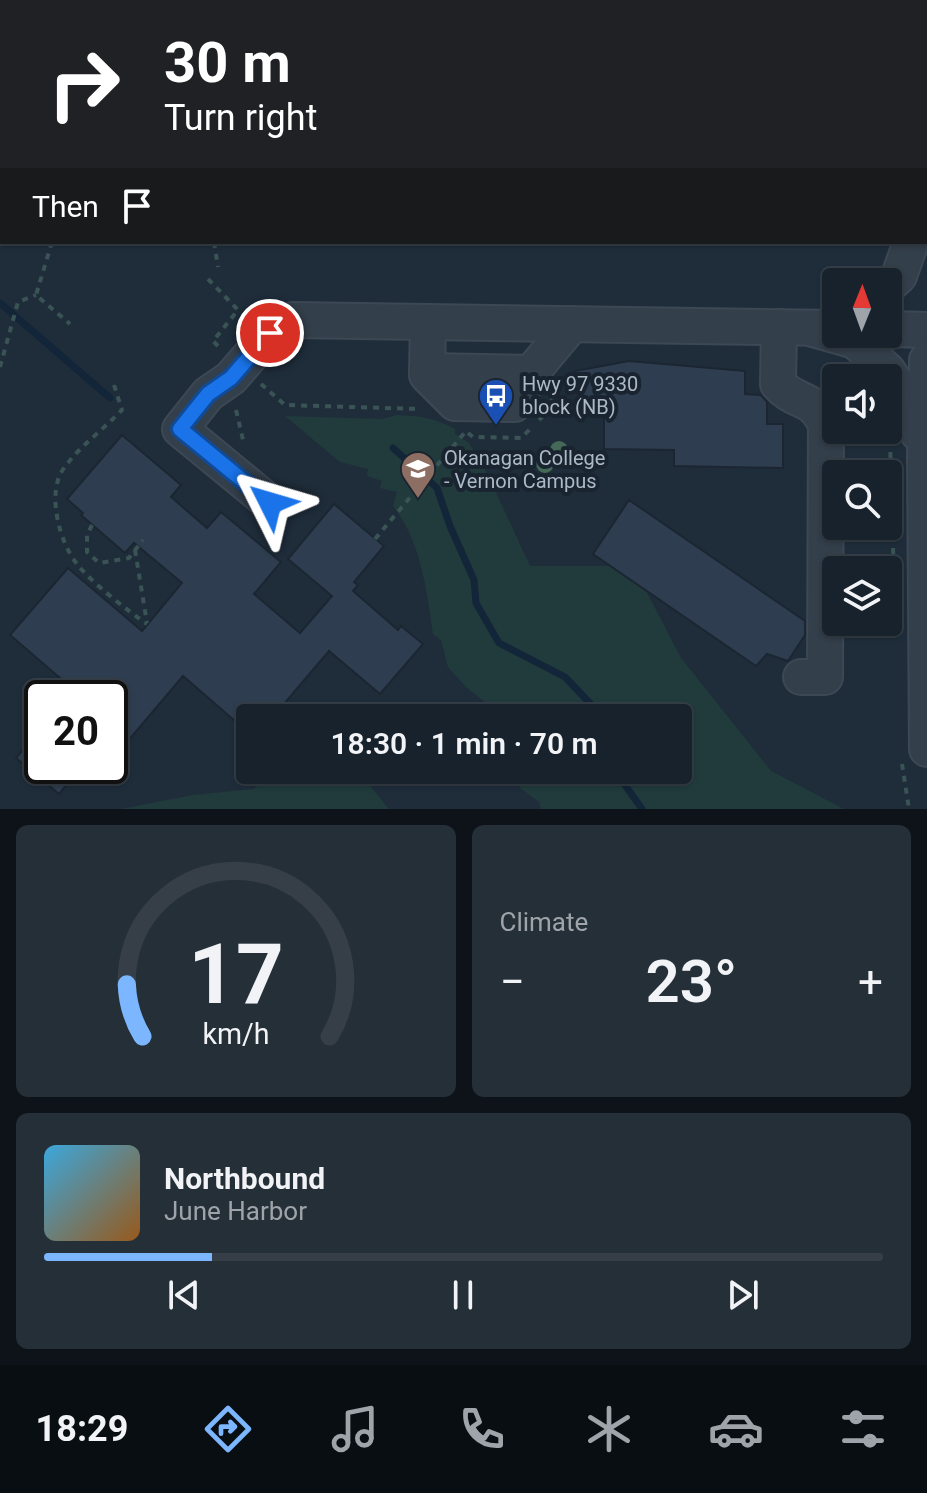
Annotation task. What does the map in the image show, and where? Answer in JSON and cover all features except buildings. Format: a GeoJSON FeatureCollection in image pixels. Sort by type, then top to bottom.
{"type":"FeatureCollection","features":[{"type":"Feature","properties":{"kind":"street"},"geometry":{"type":"LineString","coordinates":[[902,268],[910,244]]}},
{"type":"Feature","properties":{"kind":"street"},"geometry":{"type":"LineString","coordinates":[[270,503],[180,429],[208,394],[244,379],[270,333],[281,324],[293,320],[815,325],[855,341],[887,370],[910,404],[925,457]]}},
{"type":"Feature","properties":{"kind":"street"},"geometry":{"type":"LineString","coordinates":[[428,322],[427,375],[455,403],[514,404],[542,383],[572,324]]}},
{"type":"Feature","properties":{"kind":"street"},"geometry":{"type":"LineString","coordinates":[[801,677],[825,677],[826,425],[819,410],[808,401],[788,395],[778,384],[815,325]]}},
{"type":"Feature","properties":{"kind":"street"},"geometry":{"type":"LineString","coordinates":[[902,329],[927,330]]}},
{"type":"Feature","properties":{"kind":"street"},"geometry":{"type":"LineString","coordinates":[[927,360],[927,749]]}},
{"type":"Feature","properties":{"kind":"path"},"geometry":{"type":"LineString","coordinates":[[36,295],[51,244]]}},
{"type":"Feature","properties":{"kind":"path"},"geometry":{"type":"LineString","coordinates":[[214,244],[218,267]]}},
{"type":"Feature","properties":{"kind":"path"},"geometry":{"type":"LineString","coordinates":[[208,279],[238,310],[213,341]]}},
{"type":"Feature","properties":{"kind":"path"},"geometry":{"type":"LineString","coordinates":[[36,295],[70,324]]}},
{"type":"Feature","properties":{"kind":"path"},"geometry":{"type":"LineString","coordinates":[[0,367],[18,302],[36,295]]}},
{"type":"Feature","properties":{"kind":"path"},"geometry":{"type":"LineString","coordinates":[[238,477],[248,459],[236,411],[241,401],[244,379],[285,405],[434,409]]}},
{"type":"Feature","properties":{"kind":"path"},"geometry":{"type":"LineString","coordinates":[[455,424],[473,437],[521,438],[552,408],[542,383]]}},
{"type":"Feature","properties":{"kind":"path"},"geometry":{"type":"LineString","coordinates":[[114,385],[122,410],[84,444],[60,474],[56,487],[57,509],[62,534],[77,564],[147,624],[135,550]]}},
{"type":"Feature","properties":{"kind":"path"},"geometry":{"type":"LineString","coordinates":[[375,539],[466,431]]}},
{"type":"Feature","properties":{"kind":"path"},"geometry":{"type":"LineString","coordinates":[[92,525],[87,535],[87,552],[99,563],[129,558],[143,540]]}},
{"type":"Feature","properties":{"kind":"green space"},"geometry":{"type":"Polygon","coordinates":[[[397,415],[420,417],[455,429],[455,434],[469,443],[486,471],[530,566],[623,566],[644,587],[681,658],[771,771],[844,809],[541,809],[539,802],[518,784],[692,784],[692,704],[488,704],[467,688],[448,667],[441,640],[433,634],[416,551],[403,520],[393,506],[397,492],[380,488],[382,481],[367,476],[368,469],[340,462],[285,416],[382,419],[397,415]]]}},
{"type":"Feature","properties":{"kind":"green space"},"geometry":{"type":"Polygon","coordinates":[[[260,784],[367,784],[389,809],[121,809],[193,795],[253,789],[260,784]]]}},
{"type":"Feature","properties":{"kind":"waterway"},"geometry":{"type":"LineString","coordinates":[[0,303],[110,398]]}},
{"type":"Feature","properties":{"kind":"waterway"},"geometry":{"type":"LineString","coordinates":[[393,448],[437,488],[474,580],[476,603],[499,643],[565,677],[591,704]]}},
{"type":"Feature","properties":{"kind":"waterway"},"geometry":{"type":"LineString","coordinates":[[624,784],[642,809]]}},
{"type":"Feature","properties":{"kind":"place","name":"Hwy 97 9330 block (NB)"},"geometry":{"type":"Point","coordinates":[496,427]}},
{"type":"Feature","properties":{"kind":"place","name":"Okanagan College - Vernon Campus"},"geometry":{"type":"Point","coordinates":[418,500]}},
{"type":"Feature","properties":{"kind":"route"},"geometry":{"type":"LineString","coordinates":[[270,333],[231,378],[208,394],[180,429],[270,503]]}}]}
